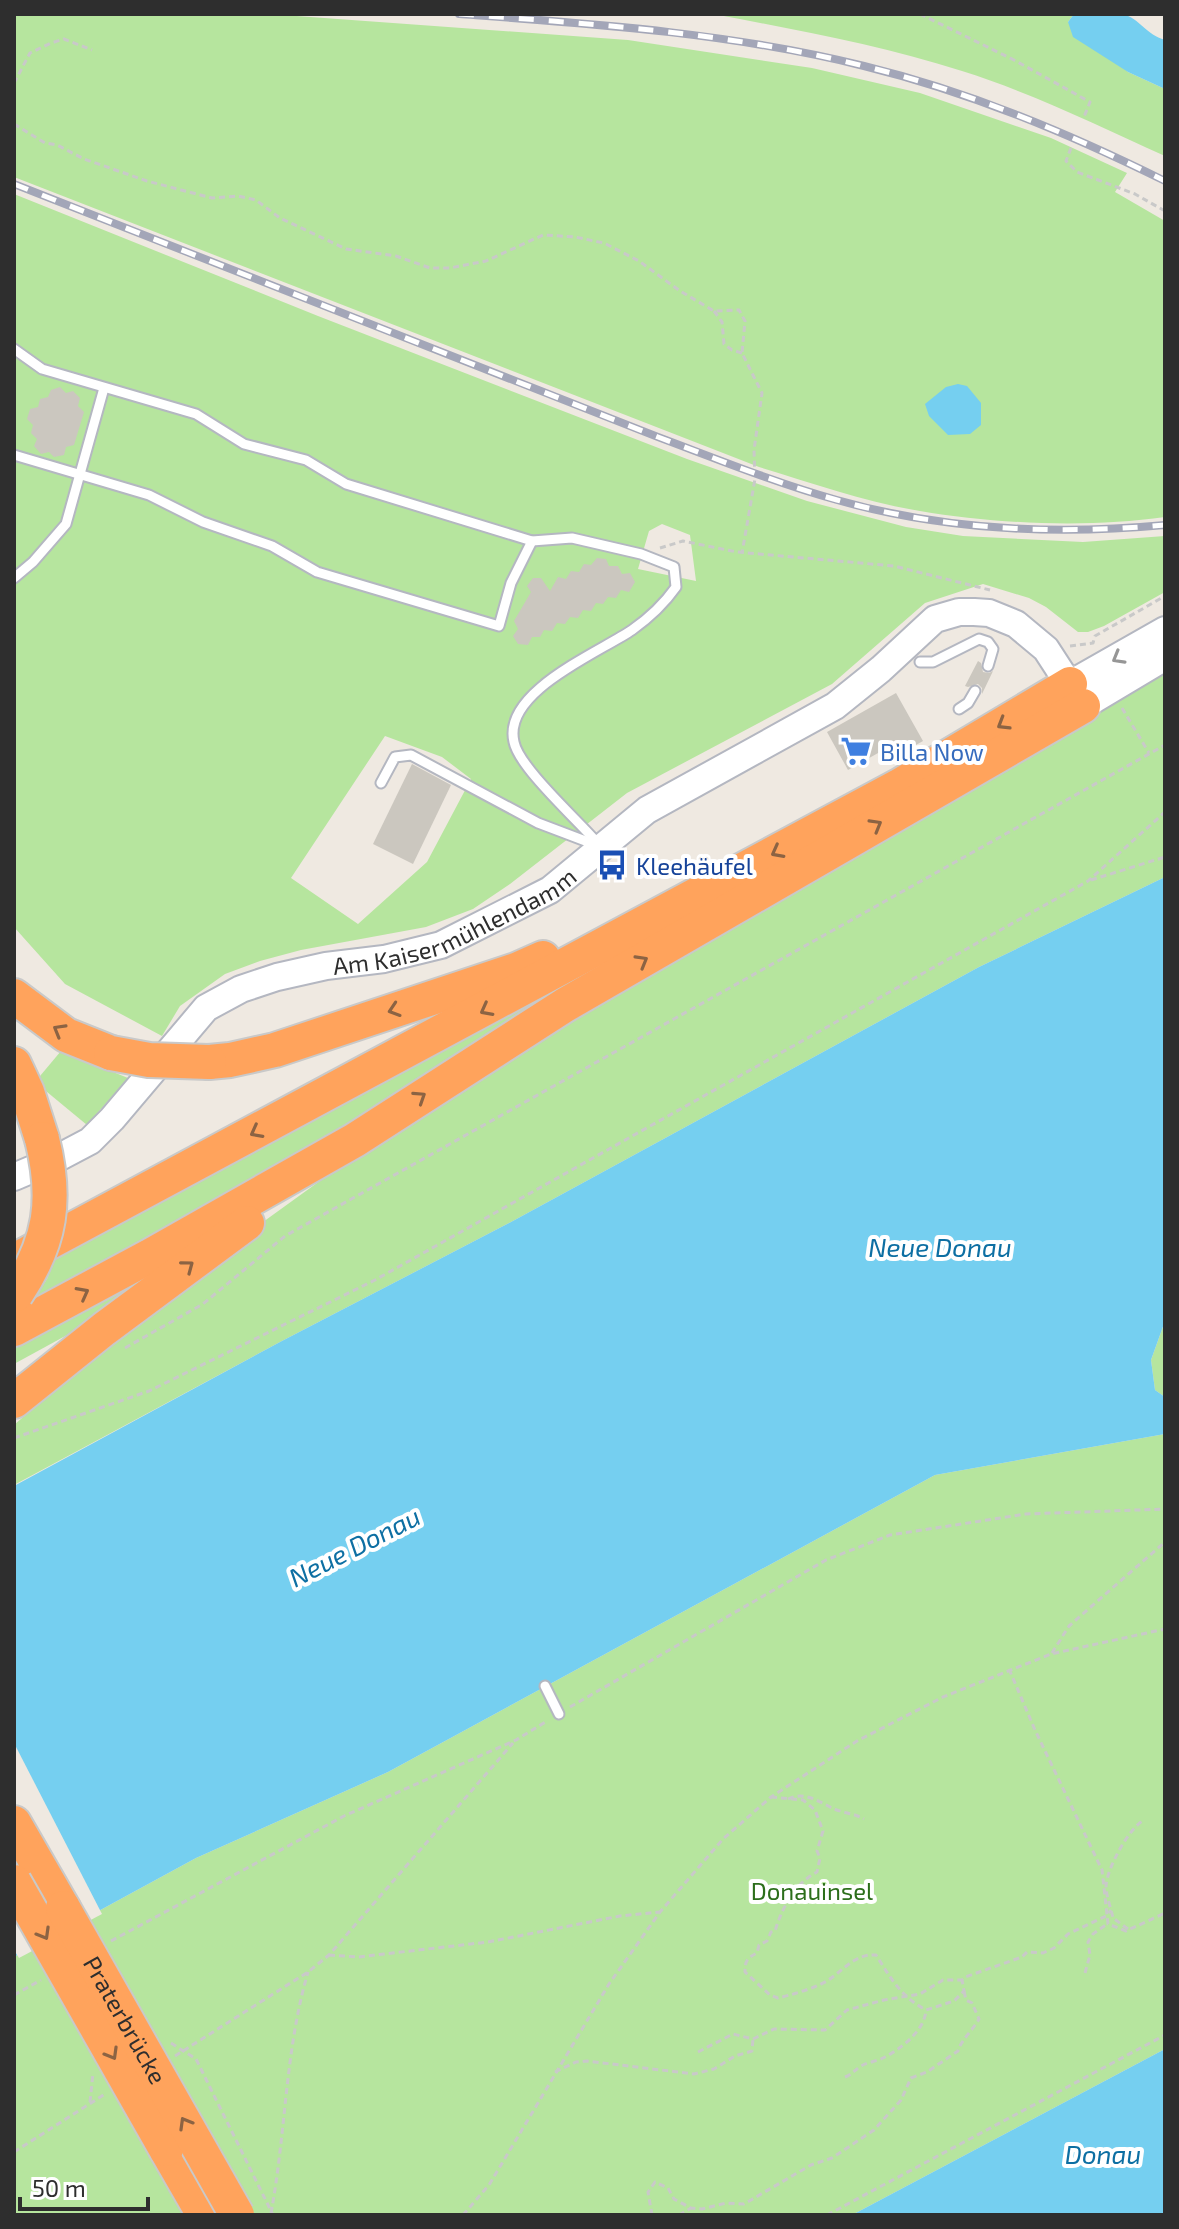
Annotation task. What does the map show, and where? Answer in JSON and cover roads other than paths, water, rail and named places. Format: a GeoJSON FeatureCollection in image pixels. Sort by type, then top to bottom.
{"type":"FeatureCollection","features":[{"type":"Feature","properties":{"kind":"highway"},"geometry":{"type":"LineString","coordinates":[[15,1284],[678,906],[899,786],[1076,695]]}},
{"type":"Feature","properties":{"kind":"highway"},"geometry":{"type":"LineString","coordinates":[[14,1329],[176,1242],[355,1140],[565,1005],[1076,695]]}},
{"type":"Feature","properties":{"kind":"highway"},"geometry":{"type":"LineString","coordinates":[[14,996],[66,1035],[111,1053],[159,1061],[209,1062],[275,1050],[516,970],[678,906]]}},
{"type":"Feature","properties":{"kind":"highway"},"geometry":{"type":"LineString","coordinates":[[14,1064],[42,1139],[50,1186],[48,1225],[36,1260],[15,1284]]}},
{"type":"Feature","properties":{"kind":"highway"},"geometry":{"type":"LineString","coordinates":[[14,1401],[112,1340],[355,1140]]}},
{"type":"Feature","properties":{"kind":"highway","name":"Praterbrücke"},"geometry":{"type":"LineString","coordinates":[[14,1823],[237,2215]]}},
{"type":"Feature","properties":{"kind":"highway","name":"Praterbrücke"},"geometry":{"type":"LineString","coordinates":[[14,1882],[204,2215]]}},
{"type":"Feature","properties":{"kind":"street","name":"Am Kaisermühlendamm"},"geometry":{"type":"LineString","coordinates":[[14,1177],[90,1141],[206,1008],[241,989],[277,977],[326,966],[384,959],[441,945],[550,890],[647,810],[835,706],[935,619],[959,612],[974,612],[989,613],[1016,624],[1046,649],[1076,695]]}},
{"type":"Feature","properties":{"kind":"street"},"geometry":{"type":"LineString","coordinates":[[1076,695],[1165,630]]}},
{"type":"Feature","properties":{"kind":"street"},"geometry":{"type":"LineString","coordinates":[[1076,695],[1165,657]]}},
{"type":"Feature","properties":{"kind":"lane"},"geometry":{"type":"LineString","coordinates":[[14,349],[42,369],[196,414],[244,444],[306,460],[346,484],[532,541],[572,538],[641,554],[674,567],[676,587],[668,597],[633,629],[556,677],[526,700],[514,718],[513,742],[526,765],[603,849]]}},
{"type":"Feature","properties":{"kind":"lane"},"geometry":{"type":"LineString","coordinates":[[14,578],[33,562],[66,524],[104,388]]}},
{"type":"Feature","properties":{"kind":"lane"},"geometry":{"type":"LineString","coordinates":[[14,455],[149,495],[203,522],[272,546],[317,572],[499,626],[511,583],[532,541]]}},
{"type":"Feature","properties":{"kind":"lane"},"geometry":{"type":"LineString","coordinates":[[920,662],[933,662],[979,639],[988,642],[993,649],[988,666]]}},
{"type":"Feature","properties":{"kind":"lane"},"geometry":{"type":"LineString","coordinates":[[959,709],[968,703],[975,691]]}},
{"type":"Feature","properties":{"kind":"lane"},"geometry":{"type":"LineString","coordinates":[[381,783],[395,757],[411,755],[538,823],[603,849]]}},
{"type":"Feature","properties":{"kind":"lane"},"geometry":{"type":"LineString","coordinates":[[545,1686],[559,1714]]}},
{"type":"Feature","properties":{"kind":"water"},"geometry":{"type":"Polygon","coordinates":[[[1107,12],[1126,15],[1165,40],[1165,89],[1128,72],[1073,37],[1068,22],[1074,14],[1107,12]]]}},
{"type":"Feature","properties":{"kind":"water"},"geometry":{"type":"Polygon","coordinates":[[[958,384],[967,386],[981,403],[981,425],[970,434],[948,435],[929,416],[925,404],[946,387],[958,384]]]}},
{"type":"Feature","properties":{"kind":"water","name":"Neue Donau"},"geometry":{"type":"Polygon","coordinates":[[[1165,877],[1165,1321],[1151,1360],[1155,1390],[1165,1397],[1165,1434],[935,1475],[388,1772],[196,1858],[14,1957],[14,1486],[511,1222],[979,967],[1165,877]]]}},
{"type":"Feature","properties":{"kind":"water","name":"Donau"},"geometry":{"type":"Polygon","coordinates":[[[1165,2049],[1165,2215],[852,2215],[1165,2049]]]}},
{"type":"Feature","properties":{"kind":"railway"},"geometry":{"type":"LineString","coordinates":[[459,14],[714,38],[864,66],[942,88],[1018,115],[1165,181]]}},
{"type":"Feature","properties":{"kind":"railway"},"geometry":{"type":"LineString","coordinates":[[14,184],[658,437],[814,493],[918,518],[1000,528],[1083,530],[1165,525]]}},
{"type":"Feature","properties":{"kind":"place","name":"Billa Now"},"geometry":{"type":"Point","coordinates":[856,751]}},
{"type":"Feature","properties":{"kind":"place","name":"Kleehäufel"},"geometry":{"type":"Point","coordinates":[612,865]}},
{"type":"Feature","properties":{"kind":"park label","name":"Donauinsel"},"geometry":{"type":"Point","coordinates":[812,1890]}}]}
